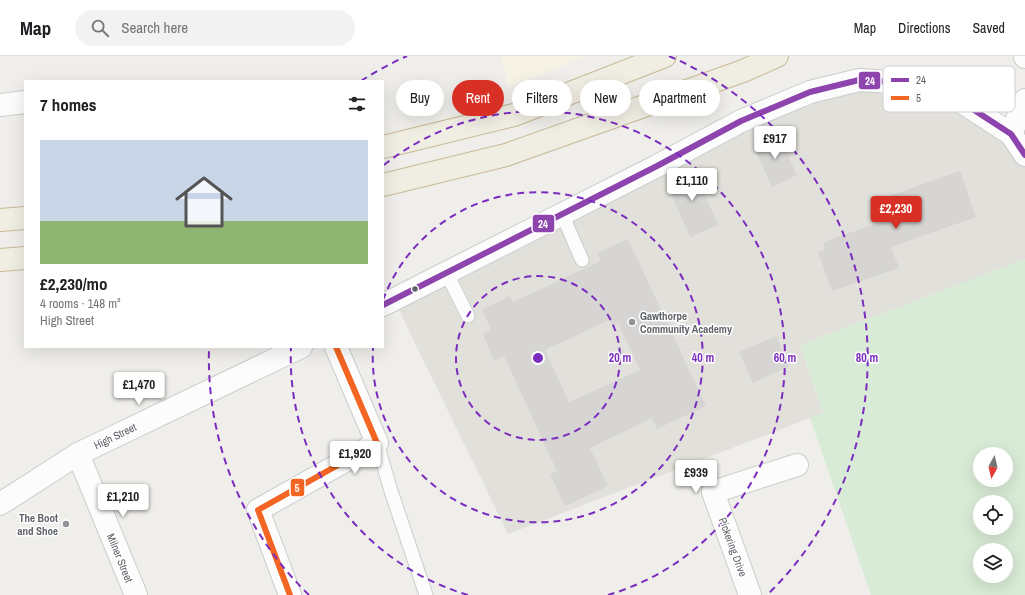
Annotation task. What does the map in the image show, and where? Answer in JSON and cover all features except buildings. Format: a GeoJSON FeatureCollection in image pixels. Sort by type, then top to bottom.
{"type":"FeatureCollection","features":[{"type":"Feature","properties":{"kind":"highway"},"geometry":{"type":"LineString","coordinates":[[384,147],[514,115],[665,56]]}},
{"type":"Feature","properties":{"kind":"highway"},"geometry":{"type":"LineString","coordinates":[[384,185],[506,155],[743,71],[777,56]]}},
{"type":"Feature","properties":{"kind":"highway"},"geometry":{"type":"LineString","coordinates":[[0,220],[24,218]]}},
{"type":"Feature","properties":{"kind":"highway"},"geometry":{"type":"LineString","coordinates":[[0,260],[24,258]]}},
{"type":"Feature","properties":{"kind":"street"},"geometry":{"type":"LineString","coordinates":[[384,304],[741,121],[810,92],[859,80],[883,81]]}},
{"type":"Feature","properties":{"kind":"street"},"geometry":{"type":"LineString","coordinates":[[1011,134],[1025,100]]}},
{"type":"Feature","properties":{"kind":"street"},"geometry":{"type":"LineString","coordinates":[[0,105],[24,102]]}},
{"type":"Feature","properties":{"kind":"street"},"geometry":{"type":"LineString","coordinates":[[977,112],[1011,134],[1025,154]]}},
{"type":"Feature","properties":{"kind":"street","name":"High Street"},"geometry":{"type":"LineString","coordinates":[[0,504],[78,454],[298,348]]}},
{"type":"Feature","properties":{"kind":"street"},"geometry":{"type":"LineString","coordinates":[[290,595],[258,510],[377,443],[336,348]]}},
{"type":"Feature","properties":{"kind":"street","name":"Milner Street"},"geometry":{"type":"LineString","coordinates":[[78,454],[136,595]]}},
{"type":"Feature","properties":{"kind":"street","name":"Pickering Drive"},"geometry":{"type":"LineString","coordinates":[[750,595],[713,492],[797,465]]}},
{"type":"Feature","properties":{"kind":"lane"},"geometry":{"type":"LineString","coordinates":[[562,214],[582,260]]}},
{"type":"Feature","properties":{"kind":"lane"},"geometry":{"type":"LineString","coordinates":[[446,272],[468,316]]}},
{"type":"Feature","properties":{"kind":"lane"},"geometry":{"type":"LineString","coordinates":[[377,443],[391,492],[426,595]]}},
{"type":"Feature","properties":{"kind":"shaded area"},"geometry":{"type":"Polygon","coordinates":[[[501,56],[587,56],[526,80],[512,80],[512,85],[508,87],[501,56]]]}},
{"type":"Feature","properties":{"kind":"shaded area","name":"Gawthorpe Community Academy"},"geometry":{"type":"Polygon","coordinates":[[[859,80],[883,84],[883,112],[972,112],[1025,155],[1025,259],[800,345],[823,413],[508,534],[394,300],[562,214],[859,80]]]}},
{"type":"Feature","properties":{"kind":"green space"},"geometry":{"type":"Polygon","coordinates":[[[1025,259],[1025,595],[871,595],[810,418],[823,412],[800,345],[1025,259]]]}},
{"type":"Feature","properties":{"kind":"transit line","name":"24"},"geometry":{"type":"LineString","coordinates":[[384,304],[657,166],[741,121],[810,92],[859,80],[883,82]]}},
{"type":"Feature","properties":{"kind":"transit line","name":"24"},"geometry":{"type":"LineString","coordinates":[[977,112],[1011,134],[1025,155]]}},
{"type":"Feature","properties":{"kind":"transit line","name":"5"},"geometry":{"type":"LineString","coordinates":[[290,595],[258,510],[377,443],[336,348]]}},
{"type":"Feature","properties":{"kind":"place","name":"Gawthorpe Community Academy"},"geometry":{"type":"Point","coordinates":[632,322]}},
{"type":"Feature","properties":{"kind":"place","name":"The Boot and Shoe"},"geometry":{"type":"Point","coordinates":[66,524]}}]}
